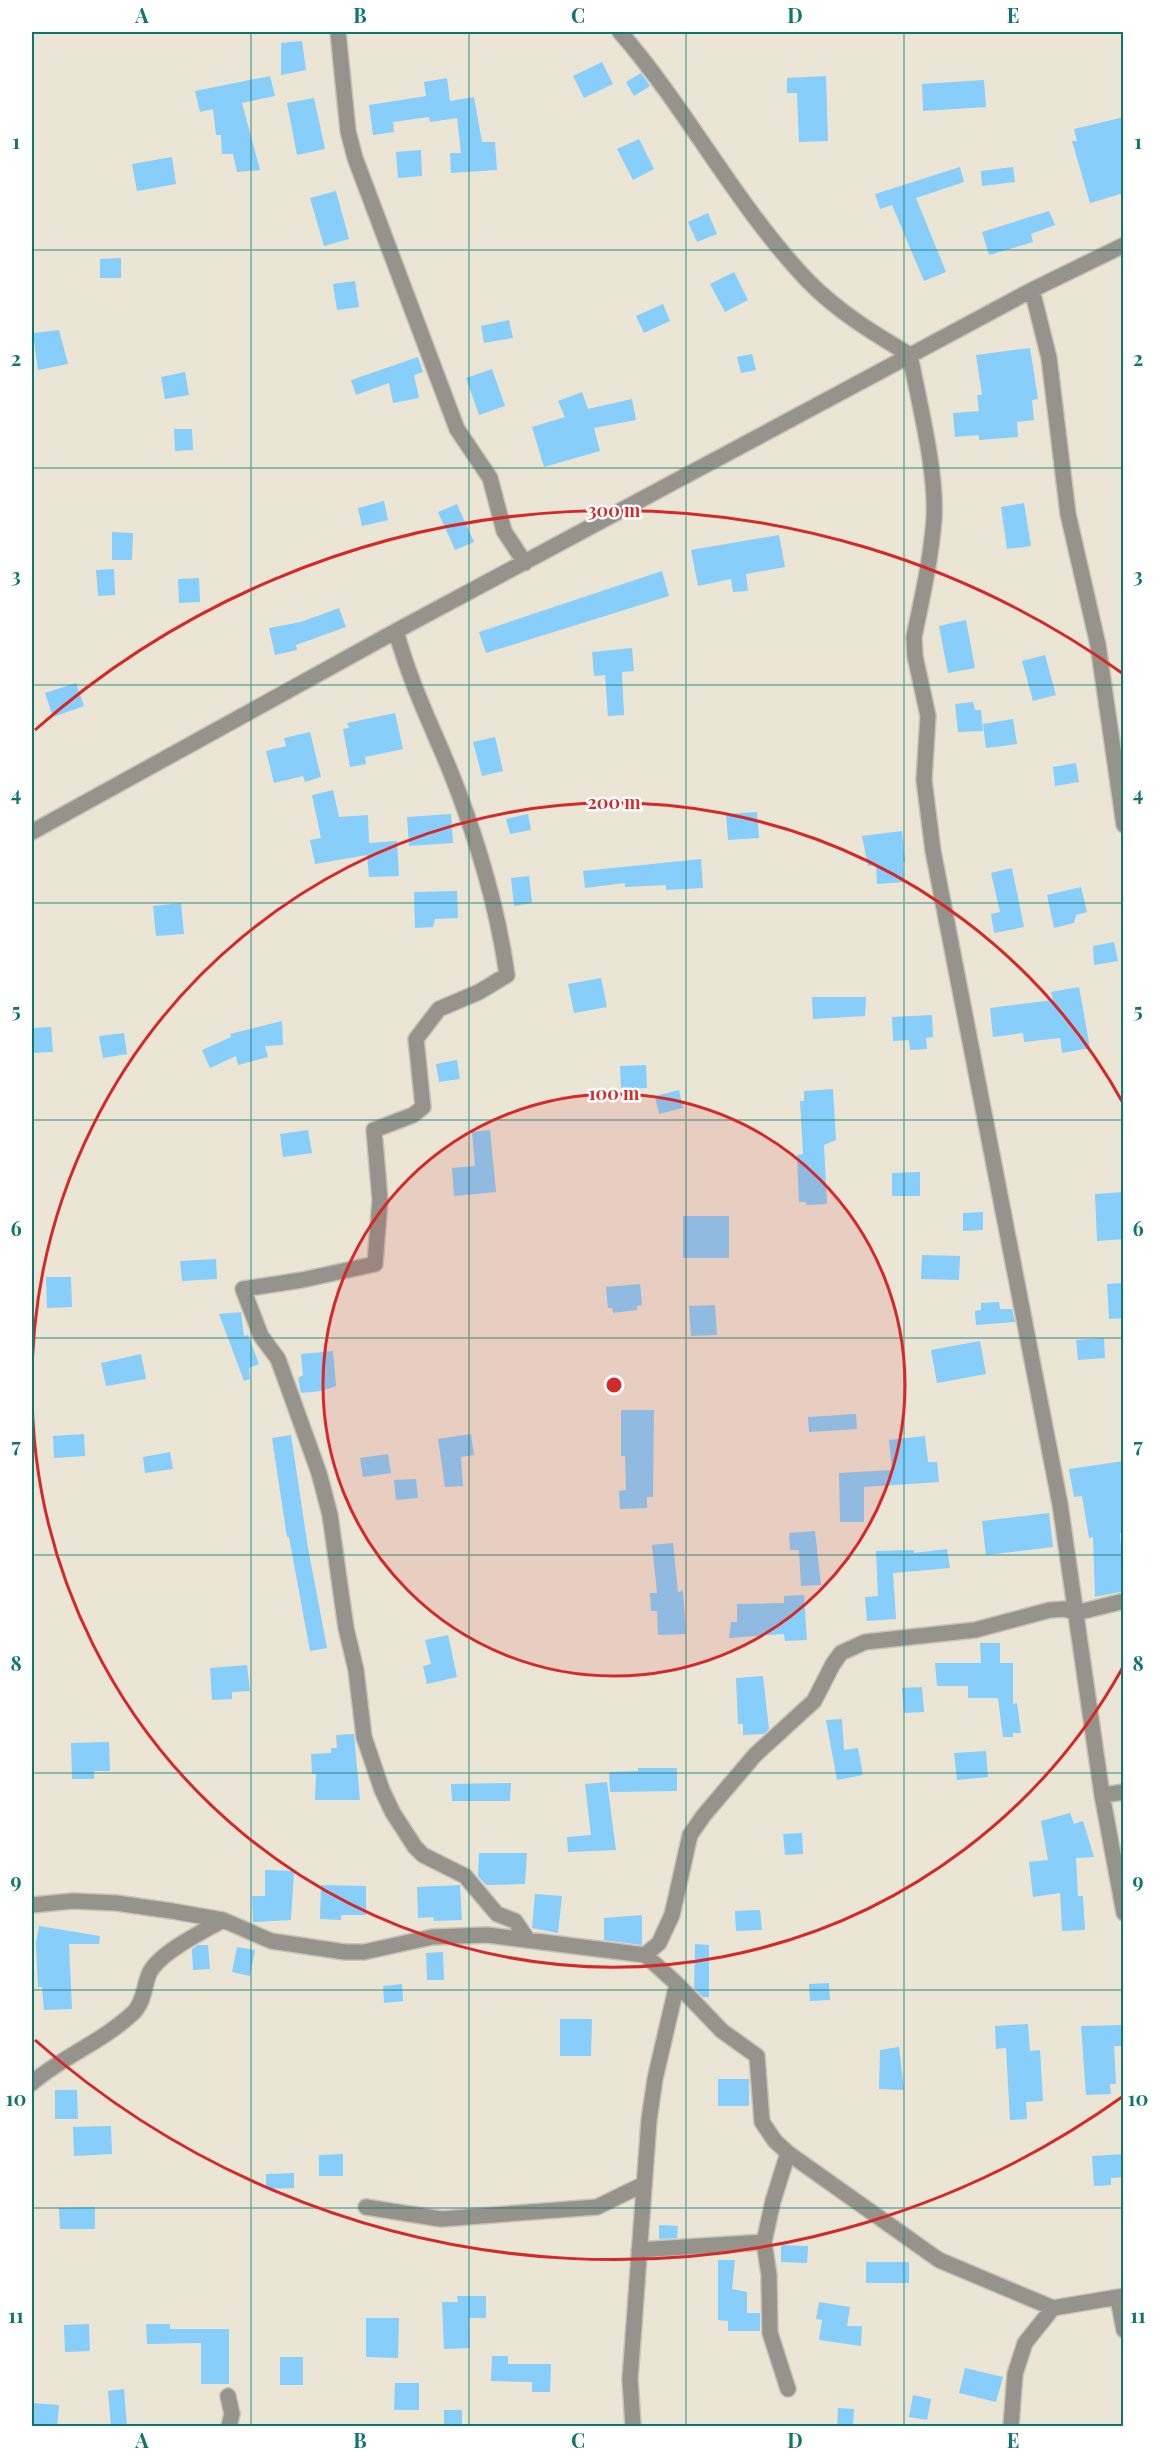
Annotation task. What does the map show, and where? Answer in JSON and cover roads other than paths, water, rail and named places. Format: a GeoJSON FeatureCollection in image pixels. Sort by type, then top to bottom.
{"type":"FeatureCollection","features":[{"type":"Feature","properties":{"kind":"street"},"geometry":{"type":"LineString","coordinates":[[338,32],[348,131],[355,158],[457,429],[490,478],[504,531],[525,563]]}},
{"type":"Feature","properties":{"kind":"street"},"geometry":{"type":"LineString","coordinates":[[620,32],[767,232],[807,280],[848,317],[910,355],[925,434],[933,496],[933,526],[914,637],[915,656],[928,716],[924,780],[933,851],[1060,1504],[1102,1795],[1124,1913]]}},
{"type":"Feature","properties":{"kind":"street"},"geometry":{"type":"LineString","coordinates":[[32,832],[396,631],[1032,290],[1124,245]]}},
{"type":"Feature","properties":{"kind":"street"},"geometry":{"type":"LineString","coordinates":[[1032,290],[1049,358],[1068,514],[1098,645],[1124,825]]}},
{"type":"Feature","properties":{"kind":"street"},"geometry":{"type":"LineString","coordinates":[[396,631],[411,684],[452,775],[488,879],[507,975],[479,992],[439,1009],[416,1039],[423,1107],[413,1116],[374,1130],[380,1200],[375,1264],[302,1280],[243,1289],[261,1336],[278,1359],[319,1473],[330,1515],[346,1628],[356,1670],[364,1737],[382,1790],[393,1813],[415,1847],[423,1854],[465,1876],[497,1914],[515,1921],[528,1940]]}},
{"type":"Feature","properties":{"kind":"street"},"geometry":{"type":"LineString","coordinates":[[645,1955],[659,1943],[672,1915],[690,1835],[755,1755],[814,1701],[841,1653],[865,1642],[975,1630],[1059,1609],[1076,1613],[1124,1601]]}},
{"type":"Feature","properties":{"kind":"street"},"geometry":{"type":"LineString","coordinates":[[1102,1795],[1124,1792]]}},
{"type":"Feature","properties":{"kind":"street"},"geometry":{"type":"LineString","coordinates":[[32,1905],[73,1901],[116,1903],[223,1920],[271,1941],[345,1952],[364,1952],[449,1936],[487,1935],[645,1955],[677,1983],[722,2031],[757,2056],[762,2122],[775,2141],[788,2152],[939,2259],[1053,2308],[1121,2297],[1124,2330]]}},
{"type":"Feature","properties":{"kind":"street"},"geometry":{"type":"LineString","coordinates":[[32,2083],[50,2067],[102,2037],[135,2011],[144,1993],[149,1972],[166,1955],[223,1920]]}},
{"type":"Feature","properties":{"kind":"street"},"geometry":{"type":"LineString","coordinates":[[633,2427],[630,2379],[644,2184],[655,2079],[677,1983]]}},
{"type":"Feature","properties":{"kind":"street"},"geometry":{"type":"LineString","coordinates":[[788,2152],[773,2201],[764,2242],[769,2275],[770,2333],[788,2389]]}},
{"type":"Feature","properties":{"kind":"street"},"geometry":{"type":"LineString","coordinates":[[366,2207],[441,2219],[597,2207],[644,2184]]}},
{"type":"Feature","properties":{"kind":"street"},"geometry":{"type":"LineString","coordinates":[[639,2250],[764,2242]]}},
{"type":"Feature","properties":{"kind":"street"},"geometry":{"type":"LineString","coordinates":[[1011,2427],[1015,2374],[1025,2343],[1053,2308]]}},
{"type":"Feature","properties":{"kind":"street"},"geometry":{"type":"LineString","coordinates":[[228,2396],[232,2414],[229,2427]]}}]}
